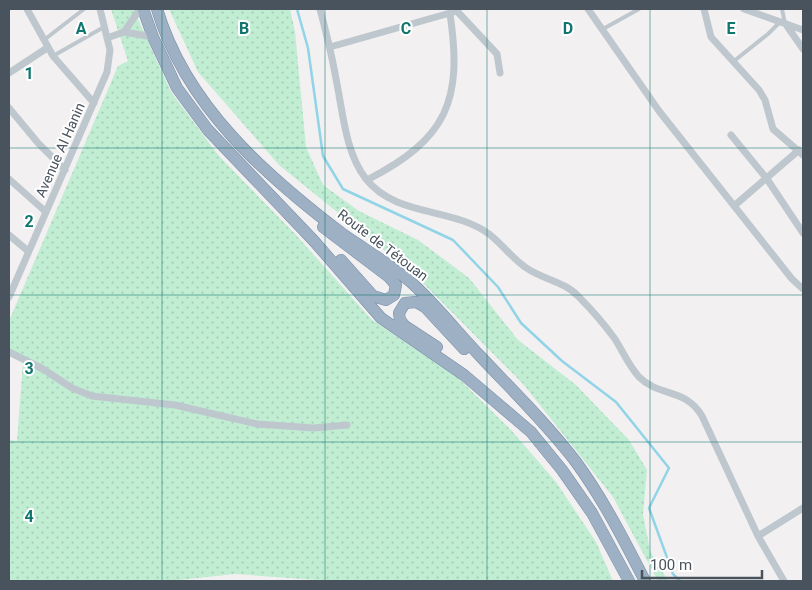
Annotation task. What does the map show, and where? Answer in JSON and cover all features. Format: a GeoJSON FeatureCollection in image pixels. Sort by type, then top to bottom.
{"type":"FeatureCollection","features":[{"type":"Feature","properties":{"kind":"highway"},"geometry":{"type":"LineString","coordinates":[[141,9],[178,88],[208,130],[314,241],[380,318],[464,375],[531,432]]}},
{"type":"Feature","properties":{"kind":"highway","name":"Route de Tétouan"},"geometry":{"type":"LineString","coordinates":[[157,9],[173,52],[187,78],[222,125],[250,155],[327,221],[413,284],[542,422],[592,485],[619,530],[645,581]]}},
{"type":"Feature","properties":{"kind":"highway"},"geometry":{"type":"LineString","coordinates":[[234,157],[300,218],[374,296],[383,301],[392,297],[396,288],[394,281],[307,214],[250,155]]}},
{"type":"Feature","properties":{"kind":"highway"},"geometry":{"type":"LineString","coordinates":[[542,422],[487,373],[424,307],[412,301],[402,306],[399,316],[405,326],[477,378],[531,432],[582,498],[606,537],[629,581]]}},
{"type":"Feature","properties":{"kind":"street"},"geometry":{"type":"LineString","coordinates":[[27,9],[47,48],[94,103]]}},
{"type":"Feature","properties":{"kind":"street","name":"Avenue Al Hanin"},"geometry":{"type":"LineString","coordinates":[[9,297],[11,283],[28,251],[65,170],[109,66],[110,50],[100,9]]}},
{"type":"Feature","properties":{"kind":"street"},"geometry":{"type":"LineString","coordinates":[[124,32],[141,9]]}},
{"type":"Feature","properties":{"kind":"street"},"geometry":{"type":"LineString","coordinates":[[320,9],[330,47],[350,147],[367,180],[386,196],[398,203],[452,216],[474,225],[488,234],[525,267],[577,294],[615,340],[640,378],[658,389],[684,397],[699,410],[758,536],[784,581]]}},
{"type":"Feature","properties":{"kind":"street"},"geometry":{"type":"LineString","coordinates":[[588,9],[659,111],[796,284],[803,290]]}},
{"type":"Feature","properties":{"kind":"street"},"geometry":{"type":"LineString","coordinates":[[704,9],[711,37],[763,95],[773,129],[802,152],[734,206]]}},
{"type":"Feature","properties":{"kind":"street"},"geometry":{"type":"LineString","coordinates":[[744,9],[787,26],[803,30]]}},
{"type":"Feature","properties":{"kind":"street"},"geometry":{"type":"LineString","coordinates":[[330,47],[454,11]]}},
{"type":"Feature","properties":{"kind":"street"},"geometry":{"type":"LineString","coordinates":[[454,11],[497,54],[500,73]]}},
{"type":"Feature","properties":{"kind":"street"},"geometry":{"type":"LineString","coordinates":[[367,180],[392,167],[414,151],[432,131],[444,113],[455,73],[454,11]]}},
{"type":"Feature","properties":{"kind":"street"},"geometry":{"type":"LineString","coordinates":[[787,26],[803,49]]}},
{"type":"Feature","properties":{"kind":"street"},"geometry":{"type":"LineString","coordinates":[[107,38],[124,32],[153,37]]}},
{"type":"Feature","properties":{"kind":"street"},"geometry":{"type":"LineString","coordinates":[[9,73],[47,48]]}},
{"type":"Feature","properties":{"kind":"street"},"geometry":{"type":"LineString","coordinates":[[9,108],[38,143],[65,170]]}},
{"type":"Feature","properties":{"kind":"street"},"geometry":{"type":"LineString","coordinates":[[731,135],[766,179],[803,233]]}},
{"type":"Feature","properties":{"kind":"street"},"geometry":{"type":"LineString","coordinates":[[9,180],[46,212]]}},
{"type":"Feature","properties":{"kind":"street"},"geometry":{"type":"LineString","coordinates":[[9,235],[28,251]]}},
{"type":"Feature","properties":{"kind":"street"},"geometry":{"type":"LineString","coordinates":[[9,352],[43,369],[72,388],[92,396],[175,405],[257,424],[314,428],[347,425]]}},
{"type":"Feature","properties":{"kind":"street"},"geometry":{"type":"LineString","coordinates":[[758,536],[803,508]]}},
{"type":"Feature","properties":{"kind":"lane"},"geometry":{"type":"LineString","coordinates":[[43,41],[84,9]]}},
{"type":"Feature","properties":{"kind":"lane"},"geometry":{"type":"LineString","coordinates":[[603,29],[639,9]]}},
{"type":"Feature","properties":{"kind":"lane"},"geometry":{"type":"LineString","coordinates":[[782,9],[787,26]]}},
{"type":"Feature","properties":{"kind":"lane"},"geometry":{"type":"LineString","coordinates":[[734,61],[768,34],[779,22]]}},
{"type":"Feature","properties":{"kind":"lane"},"geometry":{"type":"LineString","coordinates":[[53,56],[104,27]]}},
{"type":"Feature","properties":{"kind":"green space"},"geometry":{"type":"Polygon","coordinates":[[[111,9],[136,9],[138,19],[171,92],[219,156],[296,235],[371,319],[458,378],[511,430],[556,482],[596,542],[613,581],[331,581],[235,574],[170,581],[9,581],[9,440],[17,441],[23,362],[9,352],[9,321],[118,66],[128,61],[111,9]]]}},
{"type":"Feature","properties":{"kind":"green space"},"geometry":{"type":"Polygon","coordinates":[[[169,9],[290,9],[295,32],[306,147],[323,185],[359,211],[418,240],[469,278],[518,340],[576,385],[629,440],[647,470],[643,514],[650,551],[668,581],[658,581],[613,497],[524,385],[415,275],[279,165],[198,72],[169,9]]]}},
{"type":"Feature","properties":{"kind":"waterway"},"geometry":{"type":"LineString","coordinates":[[297,9],[308,48],[323,156],[343,189],[453,240],[498,287],[521,323],[562,361],[616,402],[669,468],[649,508],[673,574],[680,581]]}}]}
